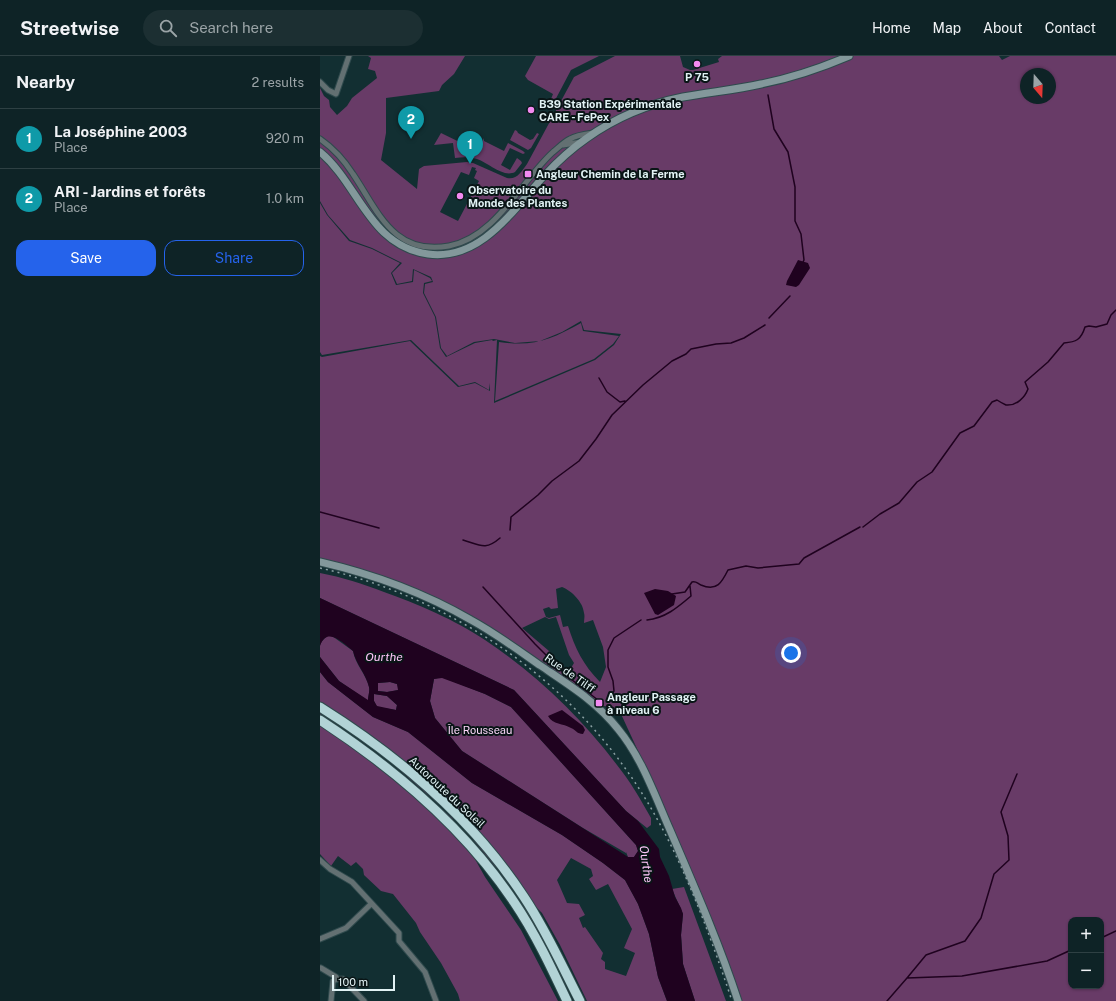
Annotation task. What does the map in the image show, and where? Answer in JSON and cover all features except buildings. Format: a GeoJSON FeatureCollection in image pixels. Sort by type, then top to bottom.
{"type":"FeatureCollection","features":[{"type":"Feature","properties":{"kind":"highway","name":"Autoroute du Soleil"},"geometry":{"type":"LineString","coordinates":[[320,707],[361,734],[414,776],[450,808],[476,835],[501,864],[537,918],[580,1001]]}},
{"type":"Feature","properties":{"kind":"highway","name":"Autoroute du Soleil"},"geometry":{"type":"LineString","coordinates":[[320,720],[414,790],[468,842],[493,872],[534,934],[567,1001]]}},
{"type":"Feature","properties":{"kind":"main road"},"geometry":{"type":"LineString","coordinates":[[320,152],[337,169],[370,218],[394,241],[406,248],[420,252],[436,254],[453,252],[468,247],[492,232],[511,215],[551,168],[595,132],[626,115],[661,102],[682,97],[780,80],[822,67],[849,56]]}},
{"type":"Feature","properties":{"kind":"main road","name":"Rue de Tilff"},"geometry":{"type":"LineString","coordinates":[[320,562],[362,573],[395,585],[458,613],[499,637],[571,686],[588,698],[607,716],[631,747],[652,790],[691,878],[738,1001]]}},
{"type":"Feature","properties":{"kind":"street"},"geometry":{"type":"LineString","coordinates":[[320,82],[328,90],[336,94],[349,56]]}},
{"type":"Feature","properties":{"kind":"street"},"geometry":{"type":"LineString","coordinates":[[320,139],[346,164],[378,214],[393,231],[412,242],[434,247],[455,244],[470,238],[484,229],[504,209],[538,167],[570,138],[595,132]]}},
{"type":"Feature","properties":{"kind":"street"},"geometry":{"type":"LineString","coordinates":[[561,146],[582,142]]}},
{"type":"Feature","properties":{"kind":"street"},"geometry":{"type":"LineString","coordinates":[[320,860],[330,869],[352,882],[399,933],[399,941],[425,972],[436,1001]]}},
{"type":"Feature","properties":{"kind":"street"},"geometry":{"type":"LineString","coordinates":[[320,939],[346,928],[372,904]]}},
{"type":"Feature","properties":{"kind":"street"},"geometry":{"type":"LineString","coordinates":[[321,968],[337,979],[342,979],[364,1001]]}},
{"type":"Feature","properties":{"kind":"street"},"geometry":{"type":"LineString","coordinates":[[331,1001],[333,981],[337,979]]}},
{"type":"Feature","properties":{"kind":"green space"},"geometry":{"type":"Polygon","coordinates":[[[368,56],[465,56],[454,74],[442,85],[439,91],[386,98],[386,133],[381,160],[417,189],[419,169],[424,166],[467,162],[473,163],[507,178],[516,177],[527,164],[574,77],[615,56],[680,56],[683,67],[693,70],[719,62],[718,59],[722,56],[999,56],[1002,60],[1010,56],[1116,56],[1116,1001],[739,1001],[663,805],[621,714],[613,707],[603,706],[545,665],[462,613],[320,560],[320,356],[322,357],[410,341],[458,387],[475,383],[490,391],[490,383],[489,390],[475,382],[459,386],[411,340],[322,355],[320,352],[320,203],[327,215],[349,241],[372,249],[400,263],[391,273],[396,285],[413,282],[414,270],[430,278],[432,281],[424,283],[423,293],[435,317],[440,348],[446,357],[475,343],[497,340],[494,403],[595,360],[614,345],[621,334],[584,330],[581,321],[562,332],[540,341],[515,343],[494,339],[474,342],[447,356],[441,348],[436,317],[424,293],[425,284],[433,282],[431,277],[413,269],[412,281],[397,284],[392,273],[402,263],[372,248],[350,240],[328,215],[320,201],[320,88],[324,96],[329,100],[330,107],[337,115],[347,106],[352,98],[377,78],[375,71],[368,69],[371,58],[368,56]],[[472,167],[469,175],[461,172],[440,212],[458,221],[479,181],[474,178],[477,171],[475,170],[476,168],[472,167]],[[562,587],[556,589],[558,608],[551,609],[549,607],[543,609],[546,617],[549,618],[560,615],[563,627],[568,626],[584,663],[600,682],[606,667],[603,647],[593,620],[584,623],[582,605],[570,591],[562,587]],[[545,617],[522,628],[549,651],[555,662],[565,669],[571,668],[574,663],[569,655],[556,617],[549,619],[545,617]]]}},
{"type":"Feature","properties":{"kind":"green space"},"geometry":{"type":"Polygon","coordinates":[[[536,56],[599,56],[571,70],[552,106],[549,104],[553,94],[528,80],[525,76],[536,56]]]}},
{"type":"Feature","properties":{"kind":"green space"},"geometry":{"type":"Polygon","coordinates":[[[515,130],[530,140],[533,139],[537,133],[539,134],[531,148],[528,150],[510,140],[515,130]]]}},
{"type":"Feature","properties":{"kind":"green space"},"geometry":{"type":"Polygon","coordinates":[[[441,133],[478,151],[484,138],[484,141],[504,151],[508,143],[525,153],[523,154],[510,148],[501,165],[510,170],[517,158],[522,163],[515,172],[506,173],[501,172],[477,159],[466,157],[455,158],[453,143],[434,145],[441,133]]]}},
{"type":"Feature","properties":{"kind":"green space"},"geometry":{"type":"Polygon","coordinates":[[[581,323],[583,331],[619,336],[613,344],[594,359],[495,401],[499,342],[522,344],[542,341],[581,323]]]}},
{"type":"Feature","properties":{"kind":"green space"},"geometry":{"type":"Polygon","coordinates":[[[320,573],[360,584],[423,607],[462,626],[504,653],[556,697],[603,747],[631,784],[651,818],[651,825],[647,828],[626,811],[514,690],[320,598],[320,573]]]}},
{"type":"Feature","properties":{"kind":"green space"},"geometry":{"type":"Polygon","coordinates":[[[327,636],[332,636],[353,651],[369,687],[368,701],[339,681],[320,657],[320,645],[327,636]]]}},
{"type":"Feature","properties":{"kind":"green space"},"geometry":{"type":"Polygon","coordinates":[[[320,672],[328,682],[373,717],[408,732],[472,783],[562,835],[625,880],[638,904],[649,934],[658,977],[667,1001],[587,1001],[560,945],[542,913],[494,865],[457,820],[387,759],[320,711],[320,672]],[[571,858],[557,880],[567,903],[579,904],[585,915],[579,918],[583,928],[585,927],[603,953],[601,959],[605,962],[605,969],[626,976],[635,953],[624,948],[632,929],[608,884],[596,890],[589,879],[593,876],[591,869],[571,858]]]}},
{"type":"Feature","properties":{"kind":"green space","name":"Île Rousseau"},"geometry":{"type":"Polygon","coordinates":[[[442,677],[485,694],[511,707],[636,845],[638,851],[634,857],[628,857],[626,852],[583,828],[462,751],[435,718],[430,701],[434,679],[442,677]]]}},
{"type":"Feature","properties":{"kind":"green space"},"geometry":{"type":"Polygon","coordinates":[[[390,682],[397,684],[399,690],[387,692],[378,691],[378,683],[390,682]]]}},
{"type":"Feature","properties":{"kind":"green space"},"geometry":{"type":"Polygon","coordinates":[[[374,694],[387,696],[397,705],[396,710],[377,707],[374,701],[374,694]]]}},
{"type":"Feature","properties":{"kind":"green space"},"geometry":{"type":"Polygon","coordinates":[[[320,714],[381,757],[452,818],[485,877],[521,930],[558,1001],[460,1001],[458,994],[441,963],[420,932],[416,923],[393,894],[381,891],[364,875],[363,869],[356,862],[351,866],[338,856],[331,866],[320,854],[320,714]]]}},
{"type":"Feature","properties":{"kind":"green space"},"geometry":{"type":"Polygon","coordinates":[[[684,887],[726,1001],[695,1001],[683,964],[681,935],[683,914],[672,889],[684,887]]]}},
{"type":"Feature","properties":{"kind":"water"},"geometry":{"type":"Polygon","coordinates":[[[798,260],[808,263],[810,268],[799,285],[796,287],[786,285],[787,281],[798,260]]]}},
{"type":"Feature","properties":{"kind":"water"},"geometry":{"type":"Polygon","coordinates":[[[655,589],[668,591],[676,596],[674,605],[658,615],[655,614],[644,593],[655,589]]]}},
{"type":"Feature","properties":{"kind":"water","name":"Ourthe"},"geometry":{"type":"Polygon","coordinates":[[[320,598],[514,690],[626,811],[638,821],[659,849],[660,857],[669,876],[675,897],[683,914],[681,935],[683,964],[695,1001],[667,1001],[658,977],[649,934],[638,904],[625,880],[562,835],[472,783],[408,732],[373,717],[328,682],[320,672],[320,657],[339,681],[368,700],[368,682],[356,660],[353,651],[340,641],[331,637],[327,637],[323,640],[320,646],[320,598]],[[442,678],[434,679],[430,701],[435,718],[462,751],[628,857],[634,857],[638,851],[636,845],[511,707],[485,694],[442,678]],[[390,682],[378,683],[378,691],[387,692],[398,690],[397,684],[390,682]],[[374,694],[374,701],[377,706],[396,710],[397,705],[387,696],[374,694]]]}},
{"type":"Feature","properties":{"kind":"water"},"geometry":{"type":"Polygon","coordinates":[[[562,710],[583,726],[585,730],[583,734],[568,726],[553,721],[548,716],[562,710]]]}},
{"type":"Feature","properties":{"kind":"waterway"},"geometry":{"type":"LineString","coordinates":[[768,95],[774,129],[788,152],[795,187],[795,221],[801,234],[803,262]]}},
{"type":"Feature","properties":{"kind":"waterway"},"geometry":{"type":"LineString","coordinates":[[769,318],[790,296]]}},
{"type":"Feature","properties":{"kind":"waterway"},"geometry":{"type":"LineString","coordinates":[[863,527],[880,514],[899,503],[917,482],[932,472],[960,433],[974,426],[992,402],[997,400],[1006,405],[1010,405],[1020,400],[1028,389],[1025,382],[1048,362],[1064,343],[1078,340],[1085,327],[1096,327],[1107,324],[1111,315],[1116,310]]}},
{"type":"Feature","properties":{"kind":"waterway"},"geometry":{"type":"LineString","coordinates":[[510,530],[511,517],[538,495],[552,481],[579,461],[612,415],[643,385],[672,361],[686,354],[691,349],[716,344],[731,343],[744,338],[765,325]]}},
{"type":"Feature","properties":{"kind":"waterway"},"geometry":{"type":"LineString","coordinates":[[599,378],[607,392],[620,402],[625,401]]}},
{"type":"Feature","properties":{"kind":"waterway"},"geometry":{"type":"LineString","coordinates":[[320,512],[379,528]]}},
{"type":"Feature","properties":{"kind":"waterway"},"geometry":{"type":"LineString","coordinates":[[672,594],[685,592],[692,582],[696,582],[707,587],[718,585],[728,570],[746,566],[758,568],[799,564],[804,558],[860,527]]}},
{"type":"Feature","properties":{"kind":"waterway"},"geometry":{"type":"LineString","coordinates":[[463,540],[486,546],[500,538]]}},
{"type":"Feature","properties":{"kind":"waterway"},"geometry":{"type":"LineString","coordinates":[[647,620],[665,615],[681,605],[691,596],[690,586]]}},
{"type":"Feature","properties":{"kind":"waterway"},"geometry":{"type":"LineString","coordinates":[[483,587],[535,644],[567,676],[603,704]]}},
{"type":"Feature","properties":{"kind":"waterway"},"geometry":{"type":"LineString","coordinates":[[610,696],[614,691],[613,681],[608,667],[608,650],[614,638],[641,620]]}},
{"type":"Feature","properties":{"kind":"waterway"},"geometry":{"type":"LineString","coordinates":[[907,978],[926,955],[965,941],[981,918],[994,874],[1009,860],[1008,836],[1001,812],[1017,774]]}},
{"type":"Feature","properties":{"kind":"waterway"},"geometry":{"type":"LineString","coordinates":[[1104,937],[1116,931]]}},
{"type":"Feature","properties":{"kind":"waterway"},"geometry":{"type":"LineString","coordinates":[[887,1001],[907,978],[962,976],[1047,961],[1068,951]]}},
{"type":"Feature","properties":{"kind":"railway"},"geometry":{"type":"LineString","coordinates":[[320,568],[372,583],[422,603],[470,627],[515,657],[556,691],[594,729],[627,771],[668,839],[689,884],[732,1001]]}},
{"type":"Feature","properties":{"kind":"place","name":"P 75"},"geometry":{"type":"Point","coordinates":[697,64]}},
{"type":"Feature","properties":{"kind":"place","name":"B39 Station Expérimentale CARE - FePex"},"geometry":{"type":"Point","coordinates":[531,110]}},
{"type":"Feature","properties":{"kind":"place","name":"ARI - Jardins et forêts"},"geometry":{"type":"Point","coordinates":[411,139]}},
{"type":"Feature","properties":{"kind":"place","name":"La Joséphine 2003"},"geometry":{"type":"Point","coordinates":[470,164]}},
{"type":"Feature","properties":{"kind":"place","name":"Angleur Chemin de la Ferme"},"geometry":{"type":"Point","coordinates":[528,174]}},
{"type":"Feature","properties":{"kind":"place","name":"Observatoire du Monde des Plantes"},"geometry":{"type":"Point","coordinates":[460,196]}},
{"type":"Feature","properties":{"kind":"place","name":"Angleur Passage à niveau 6"},"geometry":{"type":"Point","coordinates":[599,703]}}]}
